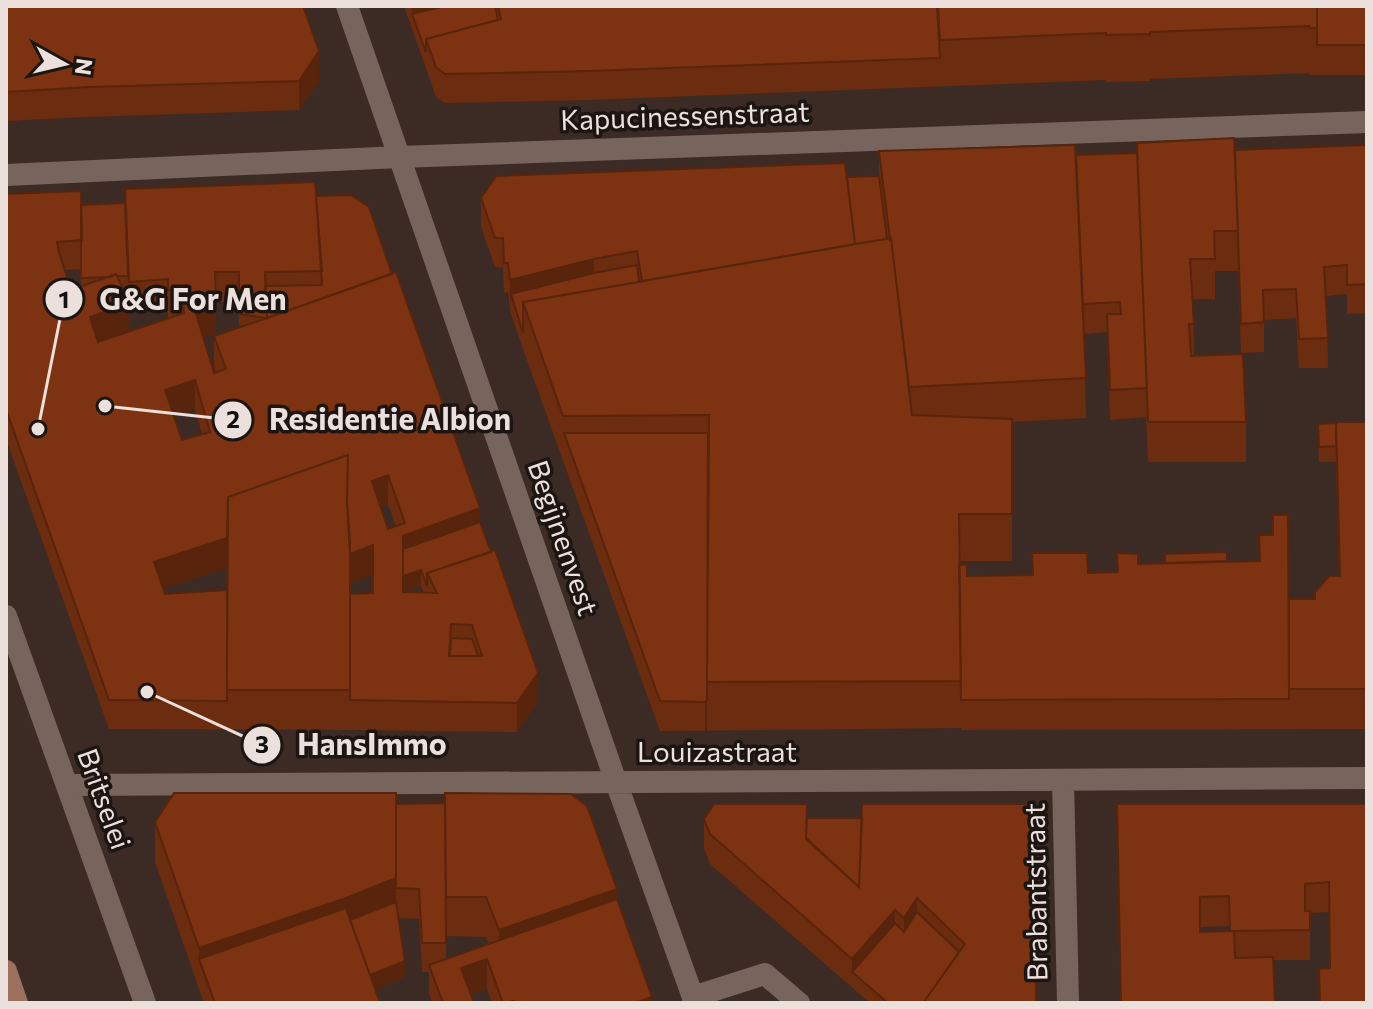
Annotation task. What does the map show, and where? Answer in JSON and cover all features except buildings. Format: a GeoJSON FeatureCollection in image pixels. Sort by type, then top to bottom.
{"type":"FeatureCollection","features":[{"type":"Feature","properties":{"kind":"main road"},"geometry":{"type":"LineString","coordinates":[[6,971],[17,1003]]}},
{"type":"Feature","properties":{"kind":"street","name":"Begijnenvest"},"geometry":{"type":"LineString","coordinates":[[347,6],[694,1000],[765,974],[799,1003]]}},
{"type":"Feature","properties":{"kind":"street","name":"Kapucinessenstraat"},"geometry":{"type":"LineString","coordinates":[[6,175],[400,157],[1367,122]]}},
{"type":"Feature","properties":{"kind":"street","name":"Britselei"},"geometry":{"type":"LineString","coordinates":[[6,616],[145,1003]]}},
{"type":"Feature","properties":{"kind":"street","name":"Louizastraat"},"geometry":{"type":"LineString","coordinates":[[68,785],[1367,778]]}},
{"type":"Feature","properties":{"kind":"street","name":"Brabantstraat"},"geometry":{"type":"LineString","coordinates":[[1063,780],[1068,1003]]}},
{"type":"Feature","properties":{"kind":"place","name":"Residentie Albion"},"geometry":{"type":"Point","coordinates":[105,406]}},
{"type":"Feature","properties":{"kind":"place","name":"G&G For Men"},"geometry":{"type":"Point","coordinates":[38,429]}},
{"type":"Feature","properties":{"kind":"place","name":"HansImmo"},"geometry":{"type":"Point","coordinates":[147,692]}}]}
